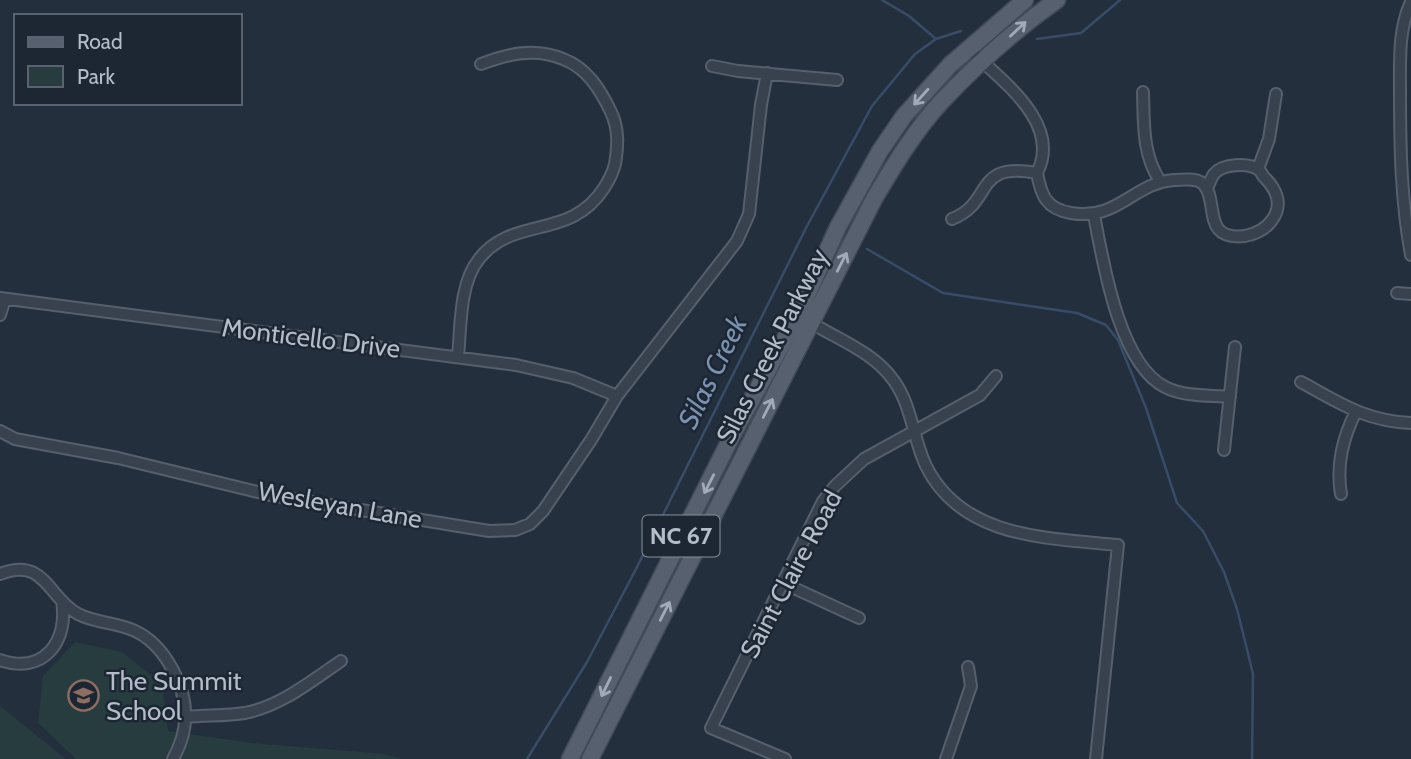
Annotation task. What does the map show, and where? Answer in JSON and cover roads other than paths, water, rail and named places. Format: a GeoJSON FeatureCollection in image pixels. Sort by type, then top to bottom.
{"type":"FeatureCollection","features":[{"type":"Feature","properties":{"kind":"main road","name":"Silas Creek Parkway"},"geometry":{"type":"LineString","coordinates":[[590,759],[790,362],[838,227],[880,151],[904,116],[968,48],[1026,0]]}},
{"type":"Feature","properties":{"kind":"main road","name":"Silas Creek Parkway"},"geometry":{"type":"LineString","coordinates":[[569,759],[734,432],[805,320],[904,150],[941,102],[1027,21],[1057,0]]}},
{"type":"Feature","properties":{"kind":"street"},"geometry":{"type":"LineString","coordinates":[[1411,2],[1404,22],[1400,74],[1402,183],[1411,255]]}},
{"type":"Feature","properties":{"kind":"street"},"geometry":{"type":"LineString","coordinates":[[968,48],[1025,103],[1035,119],[1041,138],[1043,161],[1037,173],[1041,192],[1049,205],[1063,212],[1094,215],[1115,207],[1160,181],[1195,180],[1207,189],[1217,227],[1235,236],[1250,235],[1268,226],[1278,209],[1273,186],[1258,169],[1244,166],[1223,168],[1214,175],[1207,189]]}},
{"type":"Feature","properties":{"kind":"street"},"geometry":{"type":"LineString","coordinates":[[458,357],[465,295],[478,260],[495,243],[522,230],[543,228],[570,219],[593,204],[614,172],[617,155],[617,125],[603,95],[586,72],[567,60],[548,53],[519,52],[481,64]]}},
{"type":"Feature","properties":{"kind":"street"},"geometry":{"type":"LineString","coordinates":[[712,66],[837,80]]}},
{"type":"Feature","properties":{"kind":"street","name":"Wesleyan Lane"},"geometry":{"type":"LineString","coordinates":[[0,430],[15,439],[118,458],[270,495],[489,531],[515,530],[530,524],[543,511],[617,396],[737,241],[749,214],[767,73]]}},
{"type":"Feature","properties":{"kind":"street"},"geometry":{"type":"LineString","coordinates":[[1143,92],[1146,149],[1150,164],[1160,181]]}},
{"type":"Feature","properties":{"kind":"street"},"geometry":{"type":"LineString","coordinates":[[1258,169],[1269,139],[1276,94]]}},
{"type":"Feature","properties":{"kind":"street"},"geometry":{"type":"LineString","coordinates":[[952,219],[968,209],[998,173],[1009,170],[1037,173]]}},
{"type":"Feature","properties":{"kind":"street"},"geometry":{"type":"LineString","coordinates":[[1094,215],[1115,314],[1141,363],[1159,383],[1173,390],[1230,397]]}},
{"type":"Feature","properties":{"kind":"street"},"geometry":{"type":"LineString","coordinates":[[1396,293],[1411,295]]}},
{"type":"Feature","properties":{"kind":"street"},"geometry":{"type":"LineString","coordinates":[[0,315],[2,299]]}},
{"type":"Feature","properties":{"kind":"street","name":"Monticello Drive"},"geometry":{"type":"LineString","coordinates":[[2,299],[516,365],[573,378],[617,396]]}},
{"type":"Feature","properties":{"kind":"street"},"geometry":{"type":"LineString","coordinates":[[805,320],[861,351],[880,365],[895,382],[915,429],[922,456],[933,477],[954,500],[986,523],[1012,532],[1118,545],[1096,759]]}},
{"type":"Feature","properties":{"kind":"street"},"geometry":{"type":"LineString","coordinates":[[1224,450],[1235,347]]}},
{"type":"Feature","properties":{"kind":"street","name":"Saint Claire Road"},"geometry":{"type":"LineString","coordinates":[[785,759],[711,728],[812,522],[835,486],[864,459],[980,395],[996,376]]}},
{"type":"Feature","properties":{"kind":"street"},"geometry":{"type":"LineString","coordinates":[[1301,382],[1377,419],[1411,423]]}},
{"type":"Feature","properties":{"kind":"street"},"geometry":{"type":"LineString","coordinates":[[1341,494],[1338,478],[1340,459],[1349,425],[1356,411]]}},
{"type":"Feature","properties":{"kind":"street"},"geometry":{"type":"LineString","coordinates":[[0,574],[16,569],[34,573],[81,616],[130,629],[153,644],[178,683],[186,717],[181,743],[173,759]]}},
{"type":"Feature","properties":{"kind":"street"},"geometry":{"type":"LineString","coordinates":[[783,583],[859,618]]}},
{"type":"Feature","properties":{"kind":"street"},"geometry":{"type":"LineString","coordinates":[[0,660],[14,664],[32,662],[53,649],[64,625],[62,601]]}},
{"type":"Feature","properties":{"kind":"street"},"geometry":{"type":"LineString","coordinates":[[186,717],[222,716],[264,708],[286,698],[341,661]]}},
{"type":"Feature","properties":{"kind":"street"},"geometry":{"type":"LineString","coordinates":[[946,759],[971,686],[968,667]]}},
{"type":"Feature","properties":{"kind":"waterway"},"geometry":{"type":"LineString","coordinates":[[882,0],[909,16],[936,39]]}},
{"type":"Feature","properties":{"kind":"waterway","name":"Silas Creek"},"geometry":{"type":"LineString","coordinates":[[1037,39],[1081,33],[1120,0]]}},
{"type":"Feature","properties":{"kind":"waterway","name":"Silas Creek"},"geometry":{"type":"LineString","coordinates":[[527,759],[587,662],[807,226],[872,106],[915,54],[936,39],[961,31]]}},
{"type":"Feature","properties":{"kind":"waterway"},"geometry":{"type":"LineString","coordinates":[[867,249],[943,293],[1077,313],[1106,325],[1118,340],[1146,408],[1177,503],[1203,531],[1224,572],[1237,609],[1253,674],[1252,759]]}},
{"type":"Feature","properties":{"kind":"place","name":"The Summit School"},"geometry":{"type":"Point","coordinates":[83,696]}}]}
